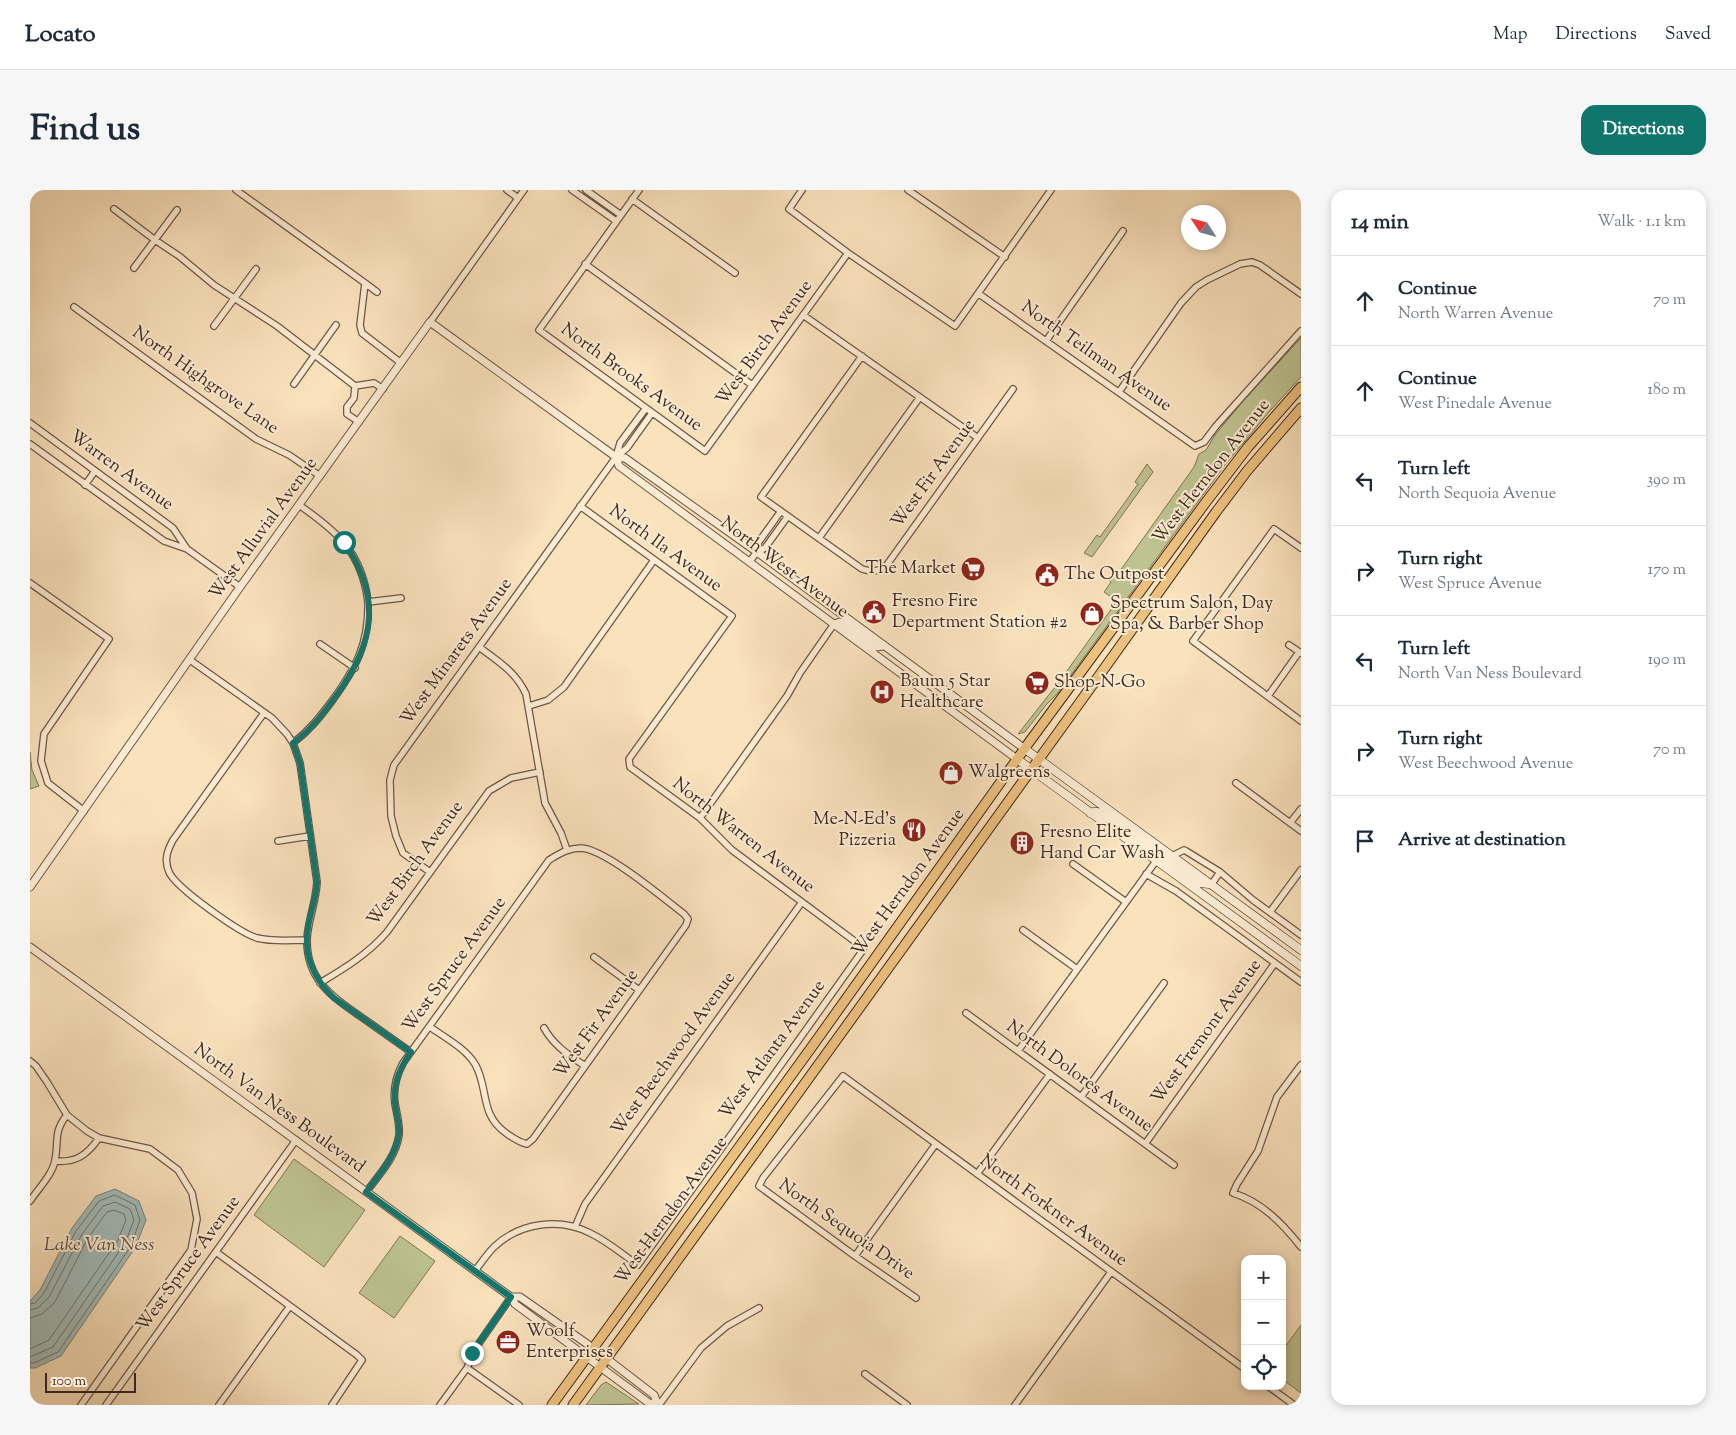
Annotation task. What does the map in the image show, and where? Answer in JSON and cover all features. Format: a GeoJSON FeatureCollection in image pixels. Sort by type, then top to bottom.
{"type":"FeatureCollection","features":[{"type":"Feature","properties":{"kind":"main road","name":"West Herndon Avenue"},"geometry":{"type":"LineString","coordinates":[[552,1405],[811,1048],[1017,759],[1226,475],[1301,387]]}},
{"type":"Feature","properties":{"kind":"main road","name":"West Herndon Avenue"},"geometry":{"type":"LineString","coordinates":[[573,1405],[1231,491],[1301,408]]}},
{"type":"Feature","properties":{"kind":"main road","name":"North West Avenue"},"geometry":{"type":"LineString","coordinates":[[1025,749],[1301,950]]}},
{"type":"Feature","properties":{"kind":"main road","name":"North West Avenue"},"geometry":{"type":"LineString","coordinates":[[1017,759],[1301,966]]}},
{"type":"Feature","properties":{"kind":"main road"},"geometry":{"type":"LineString","coordinates":[[1090,813],[1096,811],[1109,817],[1127,830],[1140,833]]}},
{"type":"Feature","properties":{"kind":"main road"},"geometry":{"type":"LineString","coordinates":[[1119,834],[1136,839],[1154,850],[1160,848]]}},
{"type":"Feature","properties":{"kind":"main road"},"geometry":{"type":"LineString","coordinates":[[1156,861],[1158,858],[1165,858],[1199,883],[1211,885]]}},
{"type":"Feature","properties":{"kind":"street"},"geometry":{"type":"LineString","coordinates":[[236,190],[377,292]]}},
{"type":"Feature","properties":{"kind":"street"},"geometry":{"type":"LineString","coordinates":[[507,190],[518,198]]}},
{"type":"Feature","properties":{"kind":"street","name":"West Alluvial Avenue"},"geometry":{"type":"LineString","coordinates":[[30,887],[240,587],[524,190]]}},
{"type":"Feature","properties":{"kind":"street"},"geometry":{"type":"LineString","coordinates":[[572,190],[616,221]]}},
{"type":"Feature","properties":{"kind":"street"},"geometry":{"type":"LineString","coordinates":[[586,190],[621,215]]}},
{"type":"Feature","properties":{"kind":"street"},"geometry":{"type":"LineString","coordinates":[[639,190],[585,264],[752,385]]}},
{"type":"Feature","properties":{"kind":"street"},"geometry":{"type":"LineString","coordinates":[[802,190],[789,209],[848,253],[955,326],[1051,190]]}},
{"type":"Feature","properties":{"kind":"street"},"geometry":{"type":"LineString","coordinates":[[908,190],[1005,257]]}},
{"type":"Feature","properties":{"kind":"street"},"geometry":{"type":"LineString","coordinates":[[632,200],[735,273]]}},
{"type":"Feature","properties":{"kind":"street"},"geometry":{"type":"LineString","coordinates":[[114,209],[179,256],[214,285],[277,326],[355,386],[374,383],[383,389]]}},
{"type":"Feature","properties":{"kind":"street"},"geometry":{"type":"LineString","coordinates":[[134,268],[177,210]]}},
{"type":"Feature","properties":{"kind":"street"},"geometry":{"type":"LineString","coordinates":[[1046,341],[1123,231]]}},
{"type":"Feature","properties":{"kind":"street","name":"West Birch Avenue"},"geometry":{"type":"LineString","coordinates":[[705,451],[848,253]]}},
{"type":"Feature","properties":{"kind":"street"},"geometry":{"type":"LineString","coordinates":[[1119,392],[1188,295],[1207,280],[1240,264],[1252,262],[1260,265],[1301,294]]}},
{"type":"Feature","properties":{"kind":"street","name":"North Brooks Avenue"},"geometry":{"type":"LineString","coordinates":[[585,264],[539,330],[705,451]]}},
{"type":"Feature","properties":{"kind":"street"},"geometry":{"type":"LineString","coordinates":[[214,326],[256,268]]}},
{"type":"Feature","properties":{"kind":"street"},"geometry":{"type":"LineString","coordinates":[[365,283],[360,325],[362,333],[401,363]]}},
{"type":"Feature","properties":{"kind":"street","name":"North Teilman Avenue"},"geometry":{"type":"LineString","coordinates":[[979,294],[1195,446]]}},
{"type":"Feature","properties":{"kind":"street","name":"North Highgrove Lane"},"geometry":{"type":"LineString","coordinates":[[74,307],[256,439],[289,455],[320,476]]}},
{"type":"Feature","properties":{"kind":"street"},"geometry":{"type":"LineString","coordinates":[[803,315],[978,438]]}},
{"type":"Feature","properties":{"kind":"street","name":"North West Avenue"},"geometry":{"type":"LineString","coordinates":[[430,322],[616,457],[625,458],[757,552],[1025,749]]}},
{"type":"Feature","properties":{"kind":"street"},"geometry":{"type":"LineString","coordinates":[[294,384],[336,325]]}},
{"type":"Feature","properties":{"kind":"street","name":"West Herndon Avenue"},"geometry":{"type":"LineString","coordinates":[[1195,446],[1204,442],[1222,419],[1301,331]]}},
{"type":"Feature","properties":{"kind":"street"},"geometry":{"type":"LineString","coordinates":[[862,356],[761,497],[781,512],[819,538],[920,397]]}},
{"type":"Feature","properties":{"kind":"street"},"geometry":{"type":"LineString","coordinates":[[355,386],[354,398],[347,407],[347,414],[359,422]]}},
{"type":"Feature","properties":{"kind":"street","name":"West Fir Avenue"},"geometry":{"type":"LineString","coordinates":[[819,538],[862,569],[881,570],[886,566],[1013,389]]}},
{"type":"Feature","properties":{"kind":"street","name":"West Minarets Avenue"},"geometry":{"type":"LineString","coordinates":[[616,457],[620,443],[646,408]]}},
{"type":"Feature","properties":{"kind":"street","name":"West Minarets Avenue"},"geometry":{"type":"LineString","coordinates":[[430,872],[404,853],[396,836],[391,816],[390,780],[394,766],[580,506],[616,457],[627,448],[652,413]]}},
{"type":"Feature","properties":{"kind":"street","name":"Warren Avenue"},"geometry":{"type":"LineString","coordinates":[[30,423],[173,528],[188,549]]}},
{"type":"Feature","properties":{"kind":"street","name":"Warren Avenue"},"geometry":{"type":"LineString","coordinates":[[30,444],[164,541],[188,549],[240,587]]}},
{"type":"Feature","properties":{"kind":"street","name":"North West Avenue"},"geometry":{"type":"LineString","coordinates":[[616,457],[619,466],[922,691],[1017,759]]}},
{"type":"Feature","properties":{"kind":"street"},"geometry":{"type":"LineString","coordinates":[[85,485],[95,471]]}},
{"type":"Feature","properties":{"kind":"street"},"geometry":{"type":"LineString","coordinates":[[293,743],[311,728],[355,668],[366,638],[368,602],[367,587],[361,570],[344,542],[329,527],[299,505]]}},
{"type":"Feature","properties":{"kind":"street","name":"North Ila Avenue"},"geometry":{"type":"LineString","coordinates":[[580,506],[732,616],[629,763]]}},
{"type":"Feature","properties":{"kind":"street"},"geometry":{"type":"LineString","coordinates":[[757,552],[758,543],[781,512]]}},
{"type":"Feature","properties":{"kind":"street"},"geometry":{"type":"LineString","coordinates":[[750,562],[757,552],[765,548],[788,516]]}},
{"type":"Feature","properties":{"kind":"street"},"geometry":{"type":"LineString","coordinates":[[1301,548],[1274,529],[1193,641],[1301,721]]}},
{"type":"Feature","properties":{"kind":"street"},"geometry":{"type":"LineString","coordinates":[[529,706],[548,700],[564,687],[654,560]]}},
{"type":"Feature","properties":{"kind":"street"},"geometry":{"type":"LineString","coordinates":[[30,583],[109,639],[44,734],[41,761],[48,783],[84,811]]}},
{"type":"Feature","properties":{"kind":"street"},"geometry":{"type":"LineString","coordinates":[[368,602],[402,598]]}},
{"type":"Feature","properties":{"kind":"street"},"geometry":{"type":"LineString","coordinates":[[700,818],[788,696],[800,673],[834,624],[843,623],[876,646],[884,646]]}},
{"type":"Feature","properties":{"kind":"street"},"geometry":{"type":"LineString","coordinates":[[320,644],[355,668]]}},
{"type":"Feature","properties":{"kind":"street"},"geometry":{"type":"LineString","coordinates":[[1268,696],[1300,653],[1289,645]]}},
{"type":"Feature","properties":{"kind":"street"},"geometry":{"type":"LineString","coordinates":[[479,647],[506,667],[517,678],[526,694],[545,803],[561,833],[567,850]]}},
{"type":"Feature","properties":{"kind":"street"},"geometry":{"type":"LineString","coordinates":[[190,660],[264,712],[280,726],[293,743],[300,763],[317,882],[316,895],[308,928],[307,940],[310,961],[320,983],[334,998],[411,1052]]}},
{"type":"Feature","properties":{"kind":"street"},"geometry":{"type":"LineString","coordinates":[[264,712],[172,840],[166,859],[170,874],[181,888],[241,930],[259,938],[307,940]]}},
{"type":"Feature","properties":{"kind":"street","name":"North Warren Avenue"},"geometry":{"type":"LineString","coordinates":[[629,763],[630,767],[700,818],[732,850],[861,946],[863,950]]}},
{"type":"Feature","properties":{"kind":"street","name":"West Birch Avenue"},"geometry":{"type":"LineString","coordinates":[[320,983],[361,957],[387,932],[489,791],[511,778],[540,772]]}},
{"type":"Feature","properties":{"kind":"street"},"geometry":{"type":"LineString","coordinates":[[1236,784],[1301,831]]}},
{"type":"Feature","properties":{"kind":"street"},"geometry":{"type":"LineString","coordinates":[[1290,823],[1301,809]]}},
{"type":"Feature","properties":{"kind":"street"},"geometry":{"type":"LineString","coordinates":[[278,841],[310,836]]}},
{"type":"Feature","properties":{"kind":"street","name":"West Fir Avenue"},"geometry":{"type":"LineString","coordinates":[[430,1027],[470,1056],[478,1071],[487,1109],[501,1130],[520,1143],[527,1144],[533,1139],[686,925],[688,919],[684,914],[604,856],[580,848],[567,850]]}},
{"type":"Feature","properties":{"kind":"street","name":"West Spruce Avenue"},"geometry":{"type":"LineString","coordinates":[[366,1192],[386,1165],[396,1146],[399,1135],[395,1086],[399,1070],[549,860],[567,850]]}},
{"type":"Feature","properties":{"kind":"street"},"geometry":{"type":"LineString","coordinates":[[1172,856],[1184,850],[1186,851],[1220,872],[1301,935]]}},
{"type":"Feature","properties":{"kind":"street"},"geometry":{"type":"LineString","coordinates":[[1018,1051],[1156,861]]}},
{"type":"Feature","properties":{"kind":"street"},"geometry":{"type":"LineString","coordinates":[[1073,864],[1126,902]]}},
{"type":"Feature","properties":{"kind":"street"},"geometry":{"type":"LineString","coordinates":[[1270,912],[1301,870]]}},
{"type":"Feature","properties":{"kind":"street"},"geometry":{"type":"LineString","coordinates":[[1211,885],[1220,872]]}},
{"type":"Feature","properties":{"kind":"street"},"geometry":{"type":"LineString","coordinates":[[1146,874],[1176,891],[1301,982]]}},
{"type":"Feature","properties":{"kind":"street","name":"West Beechwood Avenue"},"geometry":{"type":"LineString","coordinates":[[575,1227],[585,1204],[802,902]]}},
{"type":"Feature","properties":{"kind":"street"},"geometry":{"type":"LineString","coordinates":[[1023,930],[1077,969]]}},
{"type":"Feature","properties":{"kind":"street","name":"North Van Ness Boulevard"},"geometry":{"type":"LineString","coordinates":[[30,947],[511,1297],[515,1304],[649,1403],[658,1405]]}},
{"type":"Feature","properties":{"kind":"street","name":"West Atlanta Avenue"},"geometry":{"type":"LineString","coordinates":[[575,1227],[598,1237],[638,1265],[863,950]]}},
{"type":"Feature","properties":{"kind":"street"},"geometry":{"type":"LineString","coordinates":[[594,957],[640,990]]}},
{"type":"Feature","properties":{"kind":"street","name":"West Fremont Avenue"},"geometry":{"type":"LineString","coordinates":[[1145,1144],[1275,962]]}},
{"type":"Feature","properties":{"kind":"street"},"geometry":{"type":"LineString","coordinates":[[1082,1097],[1164,983]]}},
{"type":"Feature","properties":{"kind":"street","name":"North Dolores Avenue"},"geometry":{"type":"LineString","coordinates":[[966,1013],[1174,1165]]}},
{"type":"Feature","properties":{"kind":"street"},"geometry":{"type":"LineString","coordinates":[[544,1028],[557,1046],[585,1066]]}},
{"type":"Feature","properties":{"kind":"street"},"geometry":{"type":"LineString","coordinates":[[30,1061],[36,1066],[47,1082],[67,1115],[87,1132],[99,1138],[150,1150],[178,1170],[192,1193],[197,1219],[191,1250],[81,1405]]}},
{"type":"Feature","properties":{"kind":"street"},"geometry":{"type":"LineString","coordinates":[[1301,1065],[1277,1097],[1258,1151],[1233,1193],[1254,1202],[1277,1219],[1301,1247]]}},
{"type":"Feature","properties":{"kind":"street"},"geometry":{"type":"LineString","coordinates":[[977,1174],[1050,1074]]}},
{"type":"Feature","properties":{"kind":"street","name":"North Forkner Avenue"},"geometry":{"type":"LineString","coordinates":[[759,1186],[763,1178],[843,1076],[1241,1366]]}},
{"type":"Feature","properties":{"kind":"street"},"geometry":{"type":"LineString","coordinates":[[30,1201],[55,1161],[56,1135],[58,1128],[67,1115]]}},
{"type":"Feature","properties":{"kind":"street"},"geometry":{"type":"LineString","coordinates":[[55,1161],[67,1162],[86,1154],[99,1138]]}},
{"type":"Feature","properties":{"kind":"street","name":"West Spruce Avenue"},"geometry":{"type":"LineString","coordinates":[[106,1405],[296,1140]]}},
{"type":"Feature","properties":{"kind":"street"},"geometry":{"type":"LineString","coordinates":[[855,1256],[936,1144]]}},
{"type":"Feature","properties":{"kind":"street","name":"North Sequoia Drive"},"geometry":{"type":"LineString","coordinates":[[759,1186],[916,1298]]}},
{"type":"Feature","properties":{"kind":"street"},"geometry":{"type":"LineString","coordinates":[[475,1271],[495,1247],[516,1232],[551,1224],[575,1227]]}},
{"type":"Feature","properties":{"kind":"street"},"geometry":{"type":"LineString","coordinates":[[216,1252],[357,1354],[362,1360],[332,1405]]}},
{"type":"Feature","properties":{"kind":"street"},"geometry":{"type":"LineString","coordinates":[[1015,1405],[1111,1272]]}},
{"type":"Feature","properties":{"kind":"street"},"geometry":{"type":"LineString","coordinates":[[440,1405],[467,1368],[474,1349],[511,1297]]}},
{"type":"Feature","properties":{"kind":"street","name":"North Van Ness Boulevard"},"geometry":{"type":"LineString","coordinates":[[511,1297],[520,1297],[593,1348],[654,1395],[658,1405]]}},
{"type":"Feature","properties":{"kind":"street"},"geometry":{"type":"LineString","coordinates":[[219,1405],[290,1306]]}},
{"type":"Feature","properties":{"kind":"street"},"geometry":{"type":"LineString","coordinates":[[658,1405],[701,1348],[727,1326],[759,1308]]}},
{"type":"Feature","properties":{"kind":"street"},"geometry":{"type":"LineString","coordinates":[[467,1368],[519,1405]]}},
{"type":"Feature","properties":{"kind":"street"},"geometry":{"type":"LineString","coordinates":[[865,1374],[907,1405]]}},
{"type":"Feature","properties":{"kind":"street"},"geometry":{"type":"LineString","coordinates":[[1273,1390],[1294,1405]]}},
{"type":"Feature","properties":{"kind":"green space"},"geometry":{"type":"Polygon","coordinates":[[[1301,338],[1301,377],[1225,465],[1057,694],[1025,732],[1018,734],[1059,682],[1117,601],[1104,592],[1111,582],[1108,579],[1117,575],[1194,467],[1199,454],[1206,450],[1215,435],[1243,401],[1301,338]]]}},
{"type":"Feature","properties":{"kind":"green space"},"geometry":{"type":"Polygon","coordinates":[[[1147,464],[1153,472],[1092,557],[1084,553],[1097,535],[1100,537],[1138,484],[1135,482],[1147,464]]]}},
{"type":"Feature","properties":{"kind":"green space"},"geometry":{"type":"Polygon","coordinates":[[[30,752],[32,770],[39,786],[30,789],[30,752]]]}},
{"type":"Feature","properties":{"kind":"green space"},"geometry":{"type":"Polygon","coordinates":[[[294,1159],[365,1210],[324,1267],[254,1215],[294,1159]]]}},
{"type":"Feature","properties":{"kind":"green space"},"geometry":{"type":"Polygon","coordinates":[[[400,1236],[435,1261],[394,1318],[359,1293],[400,1236]]]}},
{"type":"Feature","properties":{"kind":"green space"},"geometry":{"type":"Polygon","coordinates":[[[1301,1325],[1301,1393],[1286,1382],[1286,1346],[1301,1325]]]}},
{"type":"Feature","properties":{"kind":"green space"},"geometry":{"type":"Polygon","coordinates":[[[606,1382],[639,1404],[586,1405],[601,1385],[606,1382]]]}},
{"type":"Feature","properties":{"kind":"water","name":"Lake Van Ness"},"geometry":{"type":"Polygon","coordinates":[[[115,1189],[139,1201],[146,1220],[135,1248],[61,1356],[35,1368],[30,1368],[30,1301],[40,1290],[72,1228],[96,1196],[115,1189]]]}},
{"type":"Feature","properties":{"kind":"place","name":"The Market"},"geometry":{"type":"Point","coordinates":[973,569]}},
{"type":"Feature","properties":{"kind":"place","name":"The Outpost"},"geometry":{"type":"Point","coordinates":[1047,575]}},
{"type":"Feature","properties":{"kind":"place","name":"Fresno Fire Department Station #2"},"geometry":{"type":"Point","coordinates":[874,612]}},
{"type":"Feature","properties":{"kind":"place","name":"Spectrum Salon, Day Spa, & Barber Shop"},"geometry":{"type":"Point","coordinates":[1092,614]}},
{"type":"Feature","properties":{"kind":"place","name":"Shop-N-Go"},"geometry":{"type":"Point","coordinates":[1037,683]}},
{"type":"Feature","properties":{"kind":"place","name":"Baum 5 Star Healthcare"},"geometry":{"type":"Point","coordinates":[882,692]}},
{"type":"Feature","properties":{"kind":"place","name":"Walgreens"},"geometry":{"type":"Point","coordinates":[951,773]}},
{"type":"Feature","properties":{"kind":"place","name":"Me-N-Ed's Pizzeria"},"geometry":{"type":"Point","coordinates":[914,830]}},
{"type":"Feature","properties":{"kind":"place","name":"Fresno Elite Hand Car Wash"},"geometry":{"type":"Point","coordinates":[1022,843]}},
{"type":"Feature","properties":{"kind":"place","name":"Woolf Enterprises"},"geometry":{"type":"Point","coordinates":[508,1342]}},
{"type":"Feature","properties":{"kind":"route"},"geometry":{"type":"LineString","coordinates":[[344,542],[354,556],[367,587],[368,627],[366,638],[355,668],[348,680],[311,728],[293,743],[300,763],[317,882],[316,895],[308,928],[308,950],[314,972],[326,991],[411,1052],[399,1070],[395,1086],[395,1103],[399,1125],[396,1146],[386,1165],[366,1192],[511,1297],[472,1353]]}}]}
